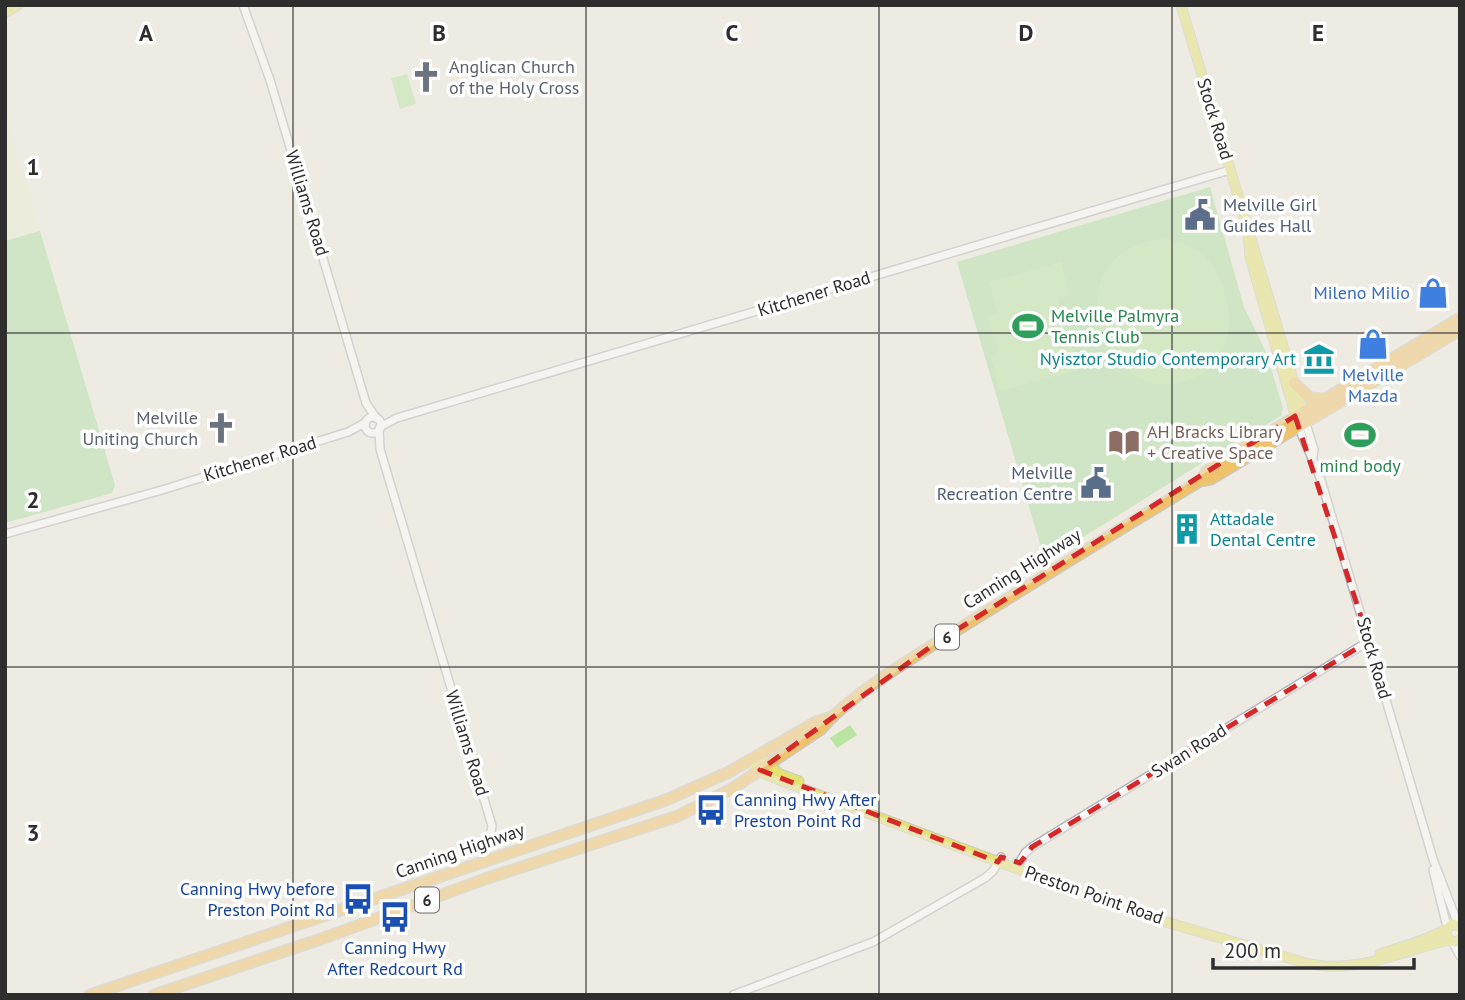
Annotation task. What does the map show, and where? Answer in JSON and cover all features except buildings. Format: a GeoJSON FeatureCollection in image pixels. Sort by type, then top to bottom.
{"type":"FeatureCollection","features":[{"type":"Feature","properties":{"kind":"highway","name":"Canning Highway"},"geometry":{"type":"LineString","coordinates":[[1200,481],[1206,472],[1460,318]]}},
{"type":"Feature","properties":{"kind":"highway","name":"Canning Highway"},"geometry":{"type":"LineString","coordinates":[[154,995],[321,939],[485,879],[662,822],[708,803],[816,722],[832,717],[936,643],[1040,577],[1200,481],[1211,479],[1303,426],[1460,330]]}},
{"type":"Feature","properties":{"kind":"highway"},"geometry":{"type":"LineString","coordinates":[[1294,383],[1310,398],[1324,399]]}},
{"type":"Feature","properties":{"kind":"highway","name":"Canning Highway"},"geometry":{"type":"LineString","coordinates":[[90,995],[652,805],[759,763]]}},
{"type":"Feature","properties":{"kind":"highway"},"geometry":{"type":"LineString","coordinates":[[700,787],[708,803]]}},
{"type":"Feature","properties":{"kind":"main road"},"geometry":{"type":"LineString","coordinates":[[5,13],[18,5]]}},
{"type":"Feature","properties":{"kind":"main road","name":"Stock Road"},"geometry":{"type":"LineString","coordinates":[[1181,5],[1248,234],[1250,257],[1303,426]]}},
{"type":"Feature","properties":{"kind":"main road","name":"Stock Road"},"geometry":{"type":"LineString","coordinates":[[1248,234],[1255,248],[1294,383],[1299,414]]}},
{"type":"Feature","properties":{"kind":"main road","name":"Preston Point Road"},"geometry":{"type":"LineString","coordinates":[[759,763],[780,774],[1000,860],[1136,907],[1311,960],[1338,962],[1370,957],[1401,945],[1427,940],[1455,926]]}},
{"type":"Feature","properties":{"kind":"main road","name":"Preston Point Road"},"geometry":{"type":"LineString","coordinates":[[1018,866],[1135,913],[1313,965],[1361,965],[1453,940]]}},
{"type":"Feature","properties":{"kind":"main road","name":"Stock Road"},"geometry":{"type":"LineString","coordinates":[[1453,940],[1446,935],[1455,926]]}},
{"type":"Feature","properties":{"kind":"street","name":"Williams Road"},"geometry":{"type":"LineString","coordinates":[[243,5],[271,79],[366,403],[378,424],[380,449],[492,826],[490,836]]}},
{"type":"Feature","properties":{"kind":"street","name":"Kitchener Road"},"geometry":{"type":"LineString","coordinates":[[378,424],[1230,170]]}},
{"type":"Feature","properties":{"kind":"street","name":"Williams Road"},"geometry":{"type":"LineString","coordinates":[[366,403],[367,427],[380,449]]}},
{"type":"Feature","properties":{"kind":"street"},"geometry":{"type":"LineString","coordinates":[[371,418],[378,424],[375,432],[367,427],[371,418]]}},
{"type":"Feature","properties":{"kind":"street","name":"Stock Road"},"geometry":{"type":"LineString","coordinates":[[1303,426],[1314,449],[1313,457],[1455,926]]}},
{"type":"Feature","properties":{"kind":"street","name":"Kitchener Road"},"geometry":{"type":"LineString","coordinates":[[5,534],[97,509],[367,427]]}},
{"type":"Feature","properties":{"kind":"street","name":"Swan Road"},"geometry":{"type":"LineString","coordinates":[[1018,866],[1032,847],[1369,640]]}},
{"type":"Feature","properties":{"kind":"street"},"geometry":{"type":"LineString","coordinates":[[733,995],[894,932],[990,874],[1000,860]]}},
{"type":"Feature","properties":{"kind":"street","name":"Stock Road"},"geometry":{"type":"LineString","coordinates":[[1453,940],[1460,956]]}},
{"type":"Feature","properties":{"kind":"highlighted area"},"geometry":{"type":"Polygon","coordinates":[[[1295,416],[1369,641],[1032,847],[1020,863],[1001,857],[998,862],[760,770],[933,645],[1295,416]]]}},
{"type":"Feature","properties":{"kind":"shaded area"},"geometry":{"type":"Polygon","coordinates":[[[5,111],[40,231],[5,241],[5,111]]]}},
{"type":"Feature","properties":{"kind":"green space"},"geometry":{"type":"Polygon","coordinates":[[[407,74],[416,104],[400,109],[391,78],[407,74]]]}},
{"type":"Feature","properties":{"kind":"green space"},"geometry":{"type":"Polygon","coordinates":[[[1210,187],[1244,307],[1266,352],[1283,408],[1281,416],[1045,561],[957,262],[1210,187]]]}},
{"type":"Feature","properties":{"kind":"green space"},"geometry":{"type":"Polygon","coordinates":[[[40,231],[115,485],[112,493],[5,523],[5,241],[40,231]]]}},
{"type":"Feature","properties":{"kind":"green space"},"geometry":{"type":"Polygon","coordinates":[[[1164,239],[1198,251],[1207,259],[1226,296],[1229,326],[1222,352],[1208,369],[1183,382],[1154,383],[1129,371],[1110,350],[1099,324],[1097,296],[1106,270],[1128,250],[1164,239]]]}},
{"type":"Feature","properties":{"kind":"green space","name":"Melville Palmyra Tennis Club"},"geometry":{"type":"Polygon","coordinates":[[[1061,262],[1070,295],[1058,299],[1078,370],[1000,391],[990,355],[998,353],[988,317],[998,314],[989,282],[1061,262]]]}},
{"type":"Feature","properties":{"kind":"green space"},"geometry":{"type":"Polygon","coordinates":[[[850,725],[857,735],[837,748],[830,738],[850,725]]]}},
{"type":"Feature","properties":{"kind":"place","name":"Anglican Church of the Holy Cross"},"geometry":{"type":"Point","coordinates":[426,77]}},
{"type":"Feature","properties":{"kind":"place","name":"Melville Girl Guides Hall"},"geometry":{"type":"Point","coordinates":[1200,215]}},
{"type":"Feature","properties":{"kind":"place","name":"Mileno Milio"},"geometry":{"type":"Point","coordinates":[1433,293]}},
{"type":"Feature","properties":{"kind":"place","name":"Melville Palmyra Tennis Club"},"geometry":{"type":"Point","coordinates":[1028,326]}},
{"type":"Feature","properties":{"kind":"place","name":"Melville Mazda"},"geometry":{"type":"Point","coordinates":[1373,344]}},
{"type":"Feature","properties":{"kind":"place","name":"Nyisztor Studio Contemporary Art"},"geometry":{"type":"Point","coordinates":[1319,359]}},
{"type":"Feature","properties":{"kind":"place","name":"Melville Uniting Church"},"geometry":{"type":"Point","coordinates":[221,428]}},
{"type":"Feature","properties":{"kind":"place","name":"mind body"},"geometry":{"type":"Point","coordinates":[1360,435]}},
{"type":"Feature","properties":{"kind":"place","name":"AH Bracks Library + Creative Space"},"geometry":{"type":"Point","coordinates":[1124,442]}},
{"type":"Feature","properties":{"kind":"place","name":"Melville Recreation Centre"},"geometry":{"type":"Point","coordinates":[1096,483]}},
{"type":"Feature","properties":{"kind":"place","name":"Attadale Dental Centre"},"geometry":{"type":"Point","coordinates":[1187,529]}},
{"type":"Feature","properties":{"kind":"place","name":"Canning Hwy After Preston Point Rd"},"geometry":{"type":"Point","coordinates":[711,810]}},
{"type":"Feature","properties":{"kind":"place","name":"Canning Hwy before Preston Point Rd"},"geometry":{"type":"Point","coordinates":[358,899]}},
{"type":"Feature","properties":{"kind":"place","name":"Canning Hwy After Redcourt Rd"},"geometry":{"type":"Point","coordinates":[395,917]}}]}
